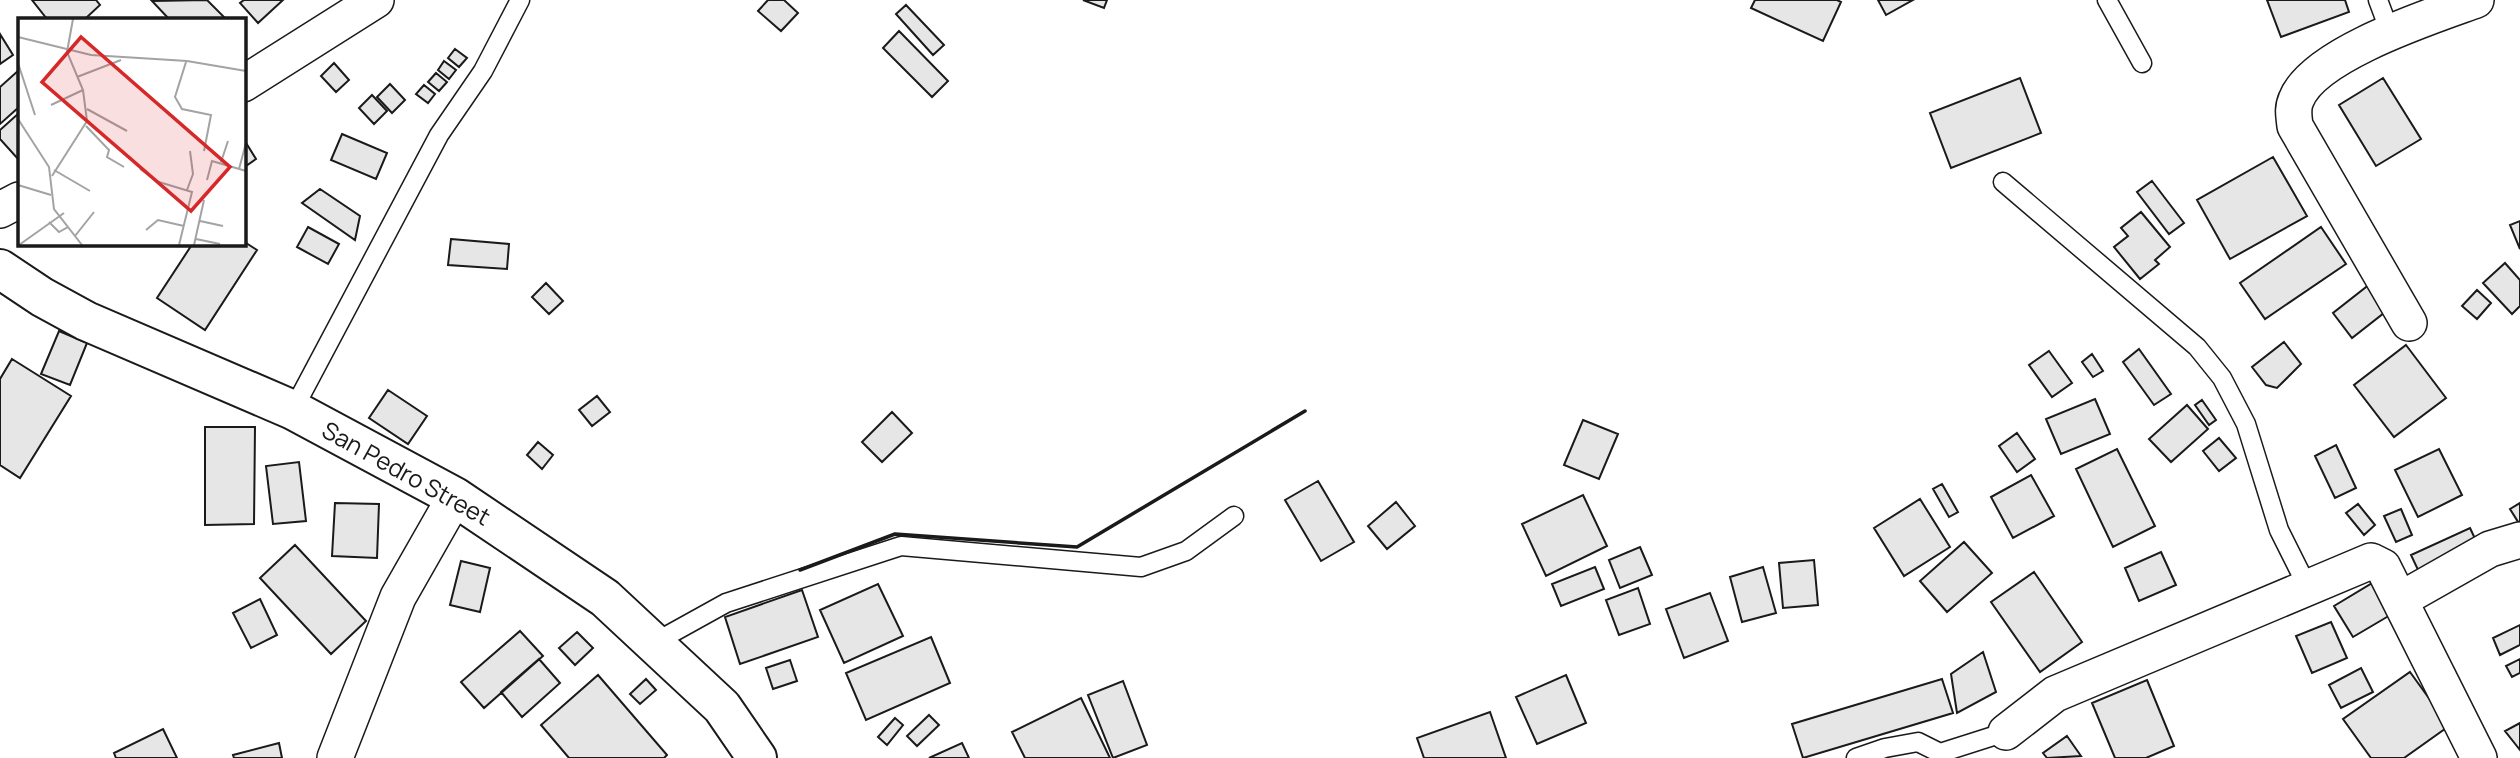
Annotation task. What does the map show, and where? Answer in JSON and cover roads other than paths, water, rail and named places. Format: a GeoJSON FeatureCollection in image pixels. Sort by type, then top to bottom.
{"type":"FeatureCollection","features":[{"type":"Feature","properties":{"kind":"street"},"geometry":{"type":"LineString","coordinates":[[245,83],[376,0]]}},
{"type":"Feature","properties":{"kind":"street"},"geometry":{"type":"LineString","coordinates":[[2409,323],[2295,126],[2293,111],[2296,97],[2384,16],[2476,0]]}},
{"type":"Feature","properties":{"kind":"street"},"geometry":{"type":"LineString","coordinates":[[0,210],[18,201]]}},
{"type":"Feature","properties":{"kind":"street","name":"San Pedro Street"},"geometry":{"type":"LineString","coordinates":[[0,269],[42,297],[86,321],[293,410],[455,496],[605,598],[722,707],[757,758]]}},
{"type":"Feature","properties":{"kind":"street"},"geometry":{"type":"LineString","coordinates":[[335,758],[398,597],[455,496]]}},
{"type":"Feature","properties":{"kind":"street"},"geometry":{"type":"LineString","coordinates":[[2400,600],[2490,549],[2520,540]]}},
{"type":"Feature","properties":{"kind":"street"},"geometry":{"type":"LineString","coordinates":[[2006,732],[2055,694],[2371,561],[2383,567],[2479,758]]}},
{"type":"Feature","properties":{"kind":"lane"},"geometry":{"type":"LineString","coordinates":[[293,410],[439,135],[483,71],[520,0]]}},
{"type":"Feature","properties":{"kind":"lane"},"geometry":{"type":"LineString","coordinates":[[2107,0],[2142,63]]}},
{"type":"Feature","properties":{"kind":"lane"},"geometry":{"type":"LineString","coordinates":[[2003,182],[2197,347],[2222,378],[2246,424],[2279,530],[2307,586]]}},
{"type":"Feature","properties":{"kind":"lane"},"geometry":{"type":"LineString","coordinates":[[652,644],[726,603],[901,546],[1141,566],[1186,551],[1234,516]]}},
{"type":"Feature","properties":{"kind":"lane"},"geometry":{"type":"LineString","coordinates":[[1857,758],[1885,748],[1918,742],[1940,753],[2006,732]]}}]}
